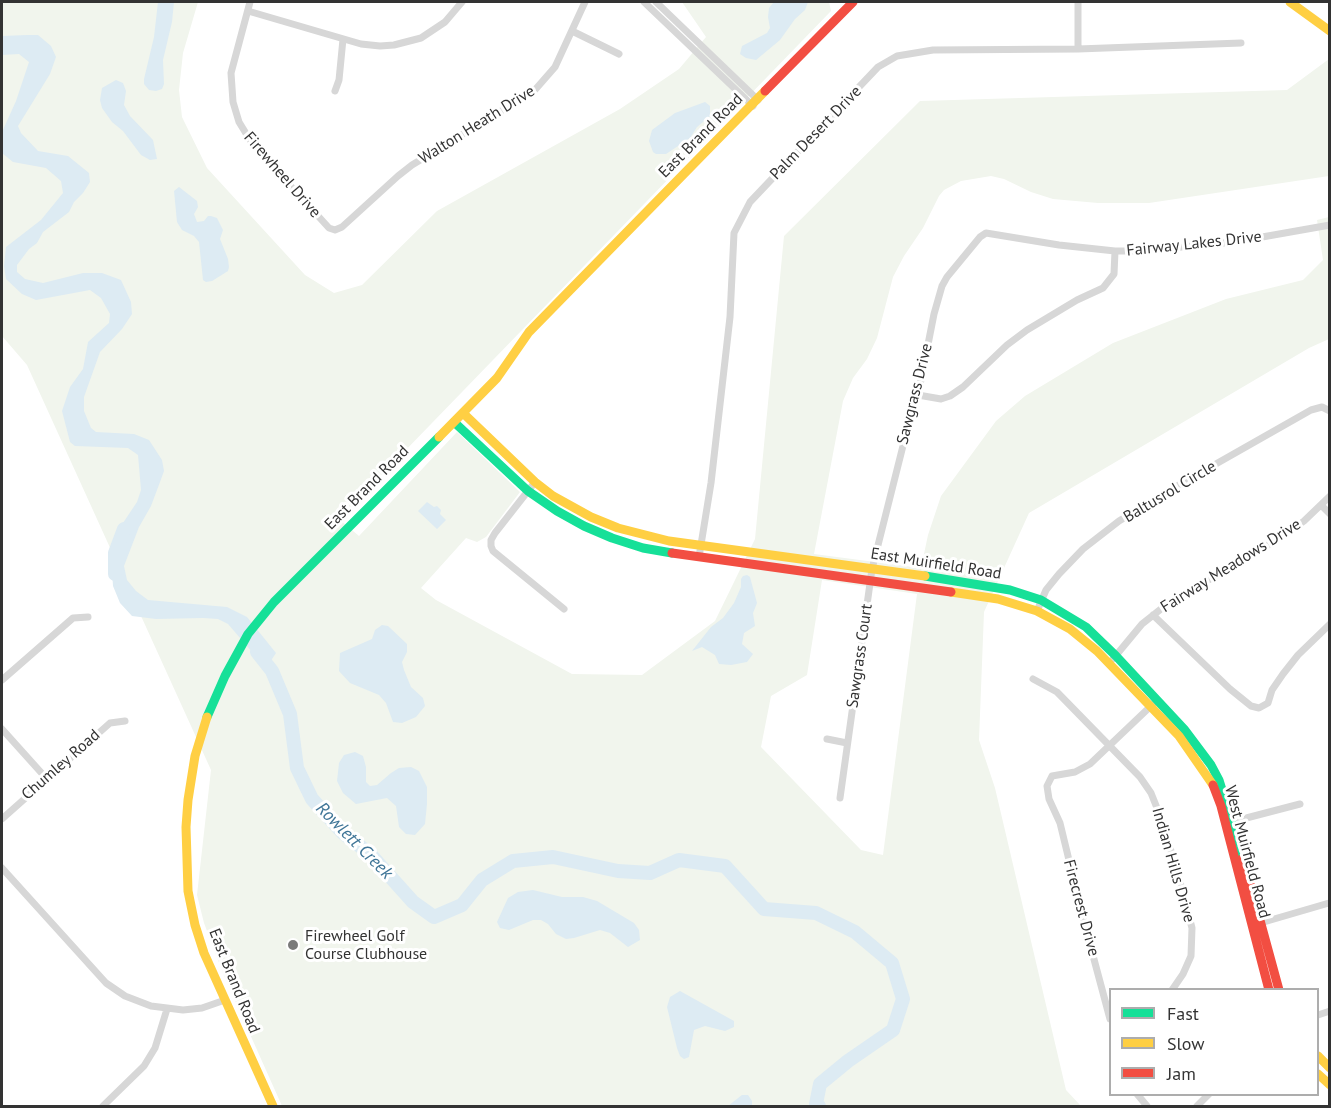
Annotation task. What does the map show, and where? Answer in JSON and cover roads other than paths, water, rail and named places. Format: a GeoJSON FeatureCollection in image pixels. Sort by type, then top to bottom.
{"type":"FeatureCollection","features":[{"type":"Feature","properties":{"kind":"street","name":"Firewheel Drive"},"geometry":{"type":"LineString","coordinates":[[250,2],[231,74],[233,102],[239,122],[250,140],[329,228],[335,230],[342,227]]}},
{"type":"Feature","properties":{"kind":"street"},"geometry":{"type":"LineString","coordinates":[[248,11],[343,39],[380,46],[421,38],[445,22],[462,2]]}},
{"type":"Feature","properties":{"kind":"street","name":"Walton Heath Drive"},"geometry":{"type":"LineString","coordinates":[[342,227],[412,165],[534,91],[555,66],[585,2]]}},
{"type":"Feature","properties":{"kind":"street"},"geometry":{"type":"LineString","coordinates":[[644,2],[756,103]]}},
{"type":"Feature","properties":{"kind":"street"},"geometry":{"type":"LineString","coordinates":[[656,2],[756,103]]}},
{"type":"Feature","properties":{"kind":"street","name":"East Brand Road"},"geometry":{"type":"LineString","coordinates":[[273,1107],[204,953],[188,891],[186,864],[188,800],[195,756],[211,706],[225,676],[248,634],[274,602],[464,413],[496,378],[529,332],[854,2]]}},
{"type":"Feature","properties":{"kind":"street"},"geometry":{"type":"LineString","coordinates":[[1078,2],[1078,49]]}},
{"type":"Feature","properties":{"kind":"street"},"geometry":{"type":"LineString","coordinates":[[1290,2],[1329,31]]}},
{"type":"Feature","properties":{"kind":"street"},"geometry":{"type":"LineString","coordinates":[[572,31],[619,54]]}},
{"type":"Feature","properties":{"kind":"street"},"geometry":{"type":"LineString","coordinates":[[335,91],[339,80],[343,39]]}},
{"type":"Feature","properties":{"kind":"street","name":"Palm Desert Drive"},"geometry":{"type":"LineString","coordinates":[[699,557],[711,483],[730,317],[734,233],[750,201],[878,67],[897,56],[933,50],[1078,49],[1241,43]]}},
{"type":"Feature","properties":{"kind":"street","name":"Fairway Lakes Drive"},"geometry":{"type":"LineString","coordinates":[[986,233],[1115,251],[1167,249],[1234,242],[1329,225]]}},
{"type":"Feature","properties":{"kind":"street","name":"Sawgrass Drive"},"geometry":{"type":"LineString","coordinates":[[872,569],[918,395],[942,286],[980,237],[986,233]]}},
{"type":"Feature","properties":{"kind":"street"},"geometry":{"type":"LineString","coordinates":[[918,395],[941,399],[950,396],[1027,330],[1077,300],[1103,288],[1114,274],[1115,251]]}},
{"type":"Feature","properties":{"kind":"street","name":"Baltusrol Circle"},"geometry":{"type":"LineString","coordinates":[[1037,611],[1046,590],[1074,557],[1119,521],[1311,410],[1322,407],[1329,411]]}},
{"type":"Feature","properties":{"kind":"street","name":"East Muirfield Road"},"geometry":{"type":"LineString","coordinates":[[464,413],[535,482],[570,507],[618,528],[644,536],[701,546],[987,585],[1041,600],[1086,627],[1116,656],[1154,704]]}},
{"type":"Feature","properties":{"kind":"street","name":"East Muirfield Road"},"geometry":{"type":"LineString","coordinates":[[454,422],[528,491],[556,511],[612,538],[643,548],[699,557],[998,599],[1037,611],[1084,639],[1154,704]]}},
{"type":"Feature","properties":{"kind":"street"},"geometry":{"type":"LineString","coordinates":[[535,482],[495,532],[491,546],[493,551],[564,609]]}},
{"type":"Feature","properties":{"kind":"street","name":"Fairway Meadows Drive"},"geometry":{"type":"LineString","coordinates":[[1109,664],[1142,624],[1153,615],[1178,597],[1285,535],[1321,506],[1329,496]]}},
{"type":"Feature","properties":{"kind":"street"},"geometry":{"type":"LineString","coordinates":[[1321,506],[1329,514]]}},
{"type":"Feature","properties":{"kind":"street","name":"Sawgrass Court"},"geometry":{"type":"LineString","coordinates":[[840,798],[872,569]]}},
{"type":"Feature","properties":{"kind":"street"},"geometry":{"type":"LineString","coordinates":[[1153,615],[1230,689],[1251,706],[1259,708],[1268,703],[1272,690],[1298,655],[1329,624]]}},
{"type":"Feature","properties":{"kind":"street"},"geometry":{"type":"LineString","coordinates":[[2,680],[73,618],[88,617]]}},
{"type":"Feature","properties":{"kind":"street","name":"Indian Hills Drive"},"geometry":{"type":"LineString","coordinates":[[1033,680],[1057,692],[1140,777],[1151,793],[1171,852],[1192,928],[1191,956],[1173,988]]}},
{"type":"Feature","properties":{"kind":"street"},"geometry":{"type":"LineString","coordinates":[[1111,746],[1154,704]]}},
{"type":"Feature","properties":{"kind":"street","name":"West Muirfield Road"},"geometry":{"type":"LineString","coordinates":[[1154,704],[1203,767],[1212,782],[1229,823],[1256,924],[1269,988]]}},
{"type":"Feature","properties":{"kind":"street","name":"Chumley Road"},"geometry":{"type":"LineString","coordinates":[[2,819],[110,723],[125,721]]}},
{"type":"Feature","properties":{"kind":"street"},"geometry":{"type":"LineString","coordinates":[[2,729],[46,778]]}},
{"type":"Feature","properties":{"kind":"street"},"geometry":{"type":"LineString","coordinates":[[827,739],[848,743]]}},
{"type":"Feature","properties":{"kind":"street","name":"Firecrest Drive"},"geometry":{"type":"LineString","coordinates":[[1109,1015],[1060,823],[1049,799],[1047,786],[1052,776],[1075,772],[1090,765],[1111,746]]}},
{"type":"Feature","properties":{"kind":"street"},"geometry":{"type":"LineString","coordinates":[[1229,823],[1300,804]]}},
{"type":"Feature","properties":{"kind":"street"},"geometry":{"type":"LineString","coordinates":[[2,868],[106,983],[138,1002],[166,1010],[202,1008],[225,1000]]}},
{"type":"Feature","properties":{"kind":"street"},"geometry":{"type":"LineString","coordinates":[[1256,924],[1329,903]]}},
{"type":"Feature","properties":{"kind":"street","name":"West Muirfield Road"},"geometry":{"type":"LineString","coordinates":[[1256,924],[1278,988]]}},
{"type":"Feature","properties":{"kind":"street"},"geometry":{"type":"LineString","coordinates":[[103,1107],[144,1066],[155,1048],[163,1027],[166,1010]]}},
{"type":"Feature","properties":{"kind":"street"},"geometry":{"type":"LineString","coordinates":[[1197,1107],[1208,1096]]}},
{"type":"Feature","properties":{"kind":"waterway","name":"Rowlett Creek"},"geometry":{"type":"LineString","coordinates":[[115,574],[115,553],[124,529]]}},
{"type":"Feature","properties":{"kind":"waterway","name":"Rowlett Creek"},"geometry":{"type":"LineString","coordinates":[[257,652],[272,671],[290,714],[297,768],[312,799],[343,833],[370,854],[413,902],[434,917],[462,905],[482,880],[513,861],[553,857],[618,871],[650,873],[679,860],[725,866],[764,909],[816,913],[855,932],[892,963],[903,999],[893,1030],[848,1061],[820,1084],[816,1104],[819,1106]]}},
{"type":"Feature","properties":{"kind":"place","name":"Firewheel Golf Course Clubhouse"},"geometry":{"type":"Point","coordinates":[293,945]}}]}
